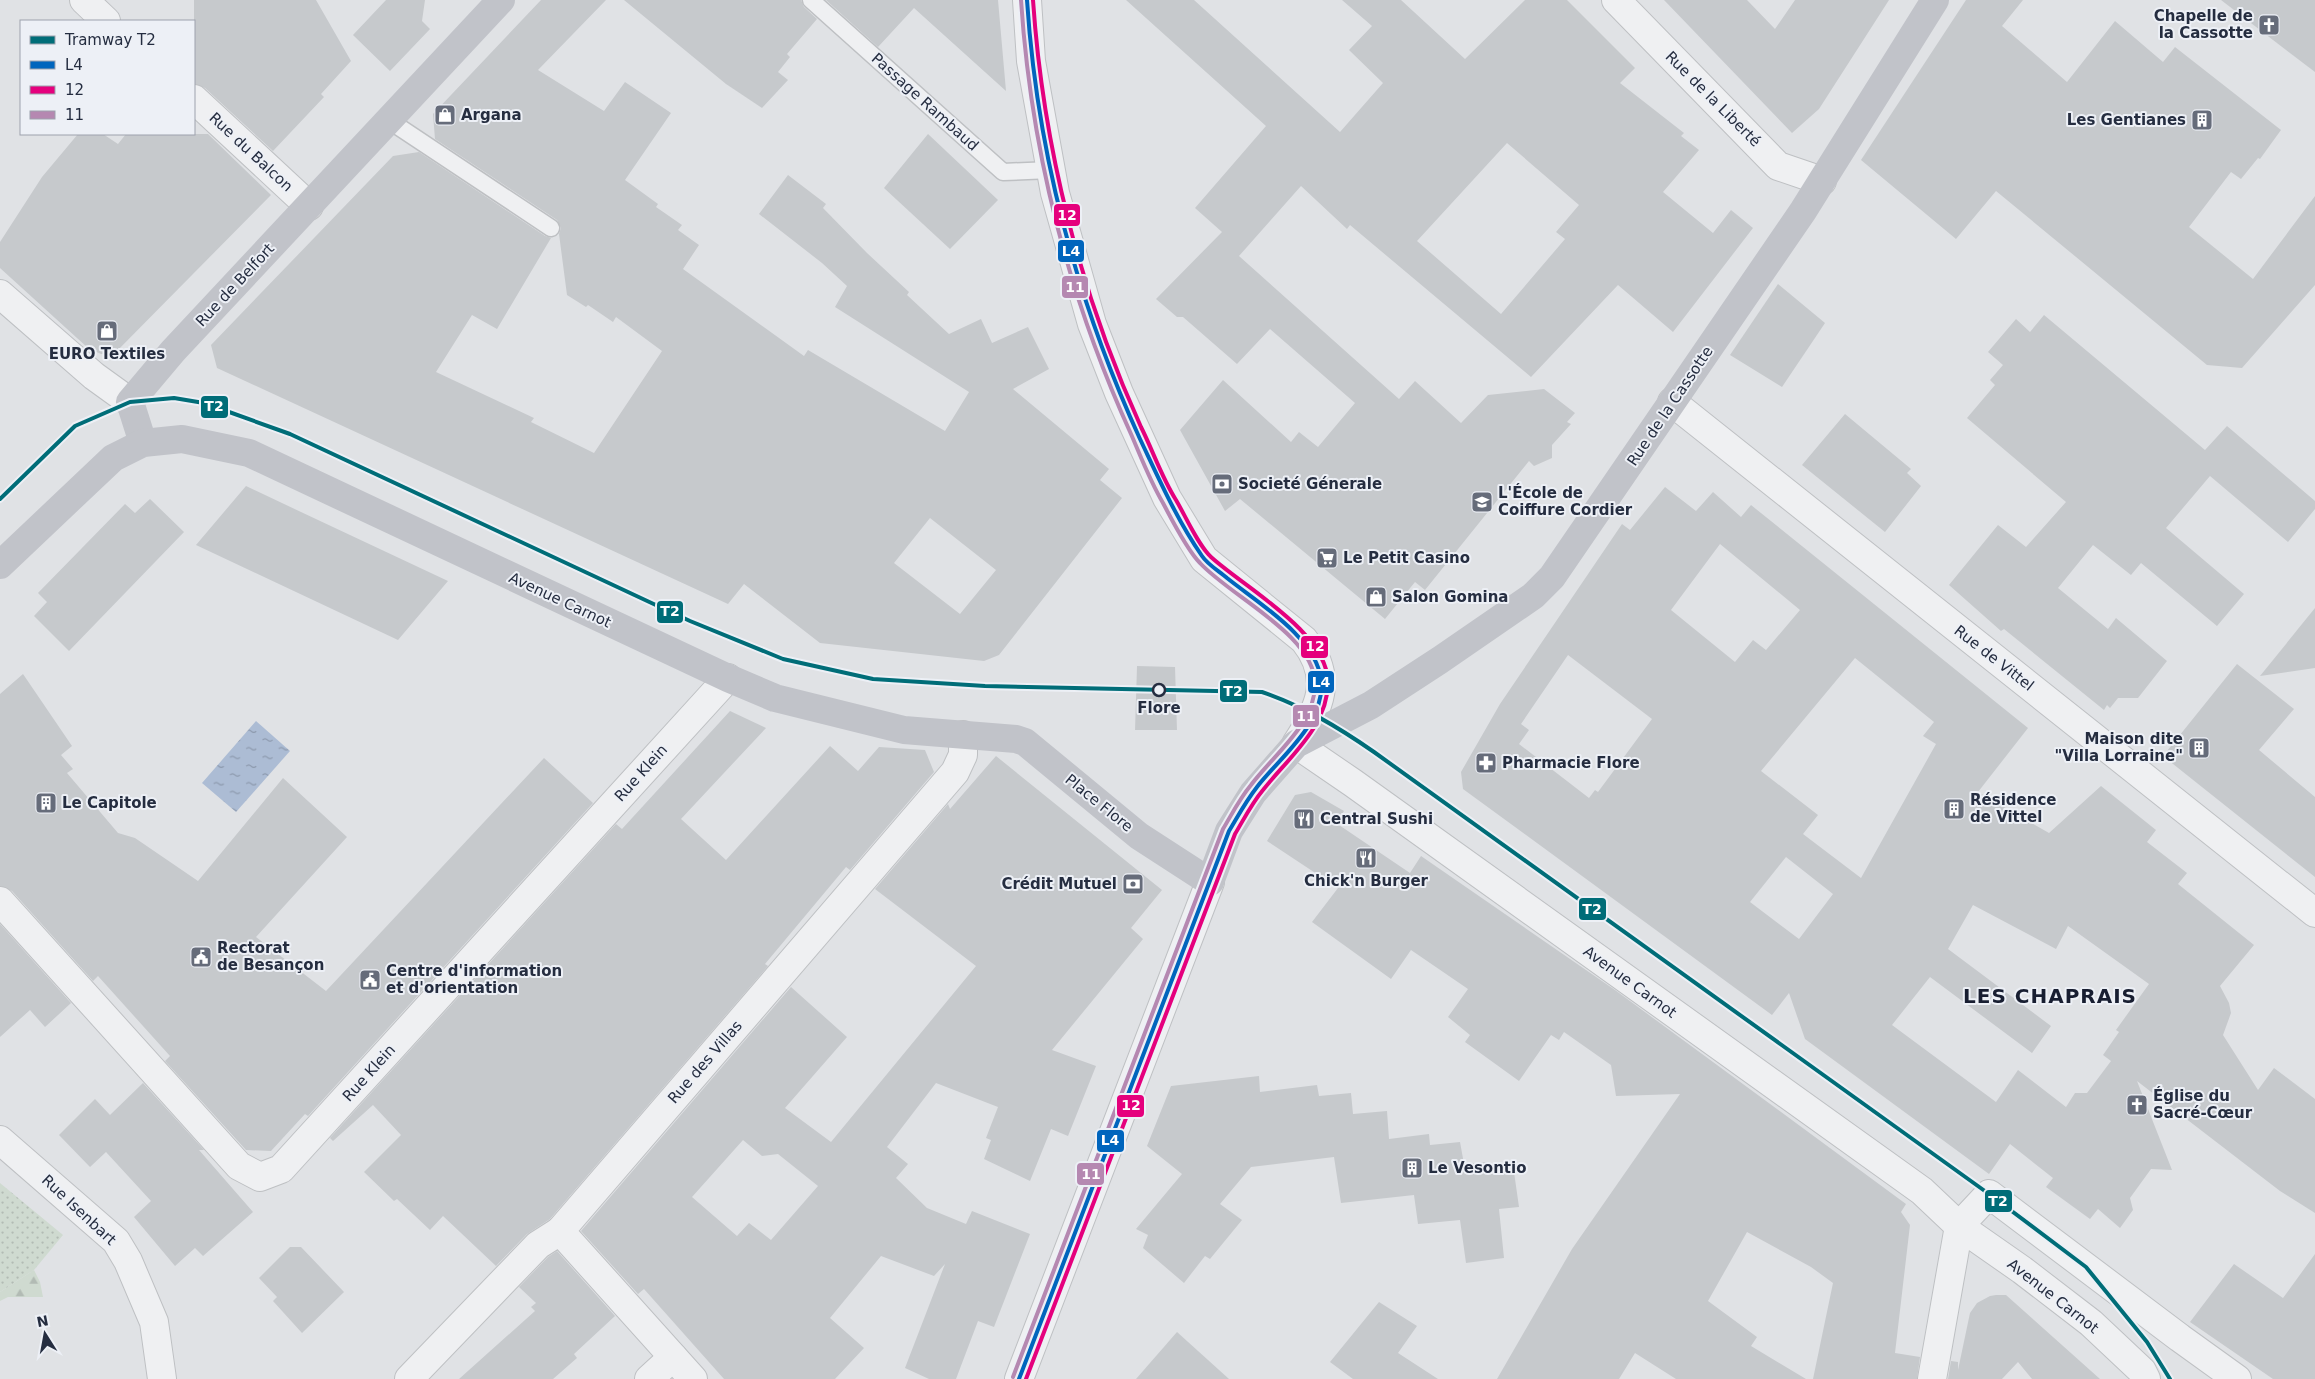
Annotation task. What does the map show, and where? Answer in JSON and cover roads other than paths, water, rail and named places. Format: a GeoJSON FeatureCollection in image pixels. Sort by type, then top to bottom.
{"type":"FeatureCollection","features":[{"type":"Feature","properties":{"kind":"main road","name":"Rue de la Cassotte"},"geometry":{"type":"LineString","coordinates":[[1296,744],[1371,705],[1533,596],[1552,577],[1822,181],[1935,0]]}},
{"type":"Feature","properties":{"kind":"main road","name":"Rue de Belfort"},"geometry":{"type":"LineString","coordinates":[[130,402],[173,351],[390,121],[497,1]]}},
{"type":"Feature","properties":{"kind":"main road"},"geometry":{"type":"LineString","coordinates":[[0,565],[113,458],[143,443],[130,402]]}},
{"type":"Feature","properties":{"kind":"main road","name":"Avenue Carnot"},"geometry":{"type":"LineString","coordinates":[[143,443],[182,439],[249,453],[728,678],[775,698],[831,714],[904,730],[975,736]]}},
{"type":"Feature","properties":{"kind":"main road","name":"Place Flore"},"geometry":{"type":"LineString","coordinates":[[975,736],[1016,739],[1025,742],[1139,836],[1210,882]]}},
{"type":"Feature","properties":{"kind":"main road"},"geometry":{"type":"LineString","coordinates":[[1210,882],[1229,831],[1252,793],[1296,744]]}},
{"type":"Feature","properties":{"kind":"street"},"geometry":{"type":"LineString","coordinates":[[84,0],[105,20]]}},
{"type":"Feature","properties":{"kind":"street"},"geometry":{"type":"LineString","coordinates":[[1027,0],[1031,61],[1051,170],[1082,293],[1101,351],[1167,498],[1204,559],[1304,640],[1314,652],[1323,683],[1315,713],[1296,744]]}},
{"type":"Feature","properties":{"kind":"street","name":"Rue de la Liberté"},"geometry":{"type":"LineString","coordinates":[[1616,0],[1778,166],[1822,181]]}},
{"type":"Feature","properties":{"kind":"street","name":"Rue du Balcon"},"geometry":{"type":"LineString","coordinates":[[195,100],[309,206]]}},
{"type":"Feature","properties":{"kind":"street"},"geometry":{"type":"LineString","coordinates":[[0,294],[94,376],[130,402]]}},
{"type":"Feature","properties":{"kind":"street","name":"Rue de Vittel"},"geometry":{"type":"LineString","coordinates":[[1672,402],[2315,913]]}},
{"type":"Feature","properties":{"kind":"street","name":"Rue Klein"},"geometry":{"type":"LineString","coordinates":[[0,901],[239,1166],[260,1177],[281,1169],[728,678]]}},
{"type":"Feature","properties":{"kind":"street","name":"Rue des Villas"},"geometry":{"type":"LineString","coordinates":[[409,1379],[538,1245],[560,1231],[955,772],[975,736]]}},
{"type":"Feature","properties":{"kind":"street","name":"Avenue Carnot"},"geometry":{"type":"LineString","coordinates":[[1296,744],[1922,1191],[1959,1226],[2022,1270],[2091,1323],[2144,1375]]}},
{"type":"Feature","properties":{"kind":"street"},"geometry":{"type":"LineString","coordinates":[[1019,1379],[1210,882]]}},
{"type":"Feature","properties":{"kind":"street","name":"Rue Isenbart"},"geometry":{"type":"LineString","coordinates":[[0,1140],[116,1241],[128,1261],[154,1322],[162,1379]]}},
{"type":"Feature","properties":{"kind":"street"},"geometry":{"type":"LineString","coordinates":[[1932,1379],[1959,1226],[1989,1194],[2237,1379]]}},
{"type":"Feature","properties":{"kind":"street"},"geometry":{"type":"LineString","coordinates":[[560,1231],[694,1379]]}},
{"type":"Feature","properties":{"kind":"street"},"geometry":{"type":"LineString","coordinates":[[649,1379],[673,1357]]}},
{"type":"Feature","properties":{"kind":"lane","name":"Passage Rambaud"},"geometry":{"type":"LineString","coordinates":[[811,0],[1003,172],[1051,170]]}},
{"type":"Feature","properties":{"kind":"lane"},"geometry":{"type":"LineString","coordinates":[[390,121],[551,228]]}},
{"type":"Feature","properties":{"kind":"water"},"geometry":{"type":"Polygon","coordinates":[[[256,721],[290,751],[236,812],[202,783],[256,721]]]}},
{"type":"Feature","properties":{"kind":"tram line","name":"T2"},"geometry":{"type":"LineString","coordinates":[[0,499],[75,426],[130,402],[174,398],[204,403],[290,434],[690,621],[783,659],[873,679],[985,686],[1262,692],[1292,704],[1320,718],[1374,752],[1989,1194],[2086,1267],[2147,1342],[2170,1379]]}},
{"type":"Feature","properties":{"kind":"place","name":"Chapelle de la Cassotte"},"geometry":{"type":"Point","coordinates":[2269,25]}},
{"type":"Feature","properties":{"kind":"place","name":"Argana"},"geometry":{"type":"Point","coordinates":[445,115]}},
{"type":"Feature","properties":{"kind":"place","name":"Les Gentianes"},"geometry":{"type":"Point","coordinates":[2202,120]}},
{"type":"Feature","properties":{"kind":"place","name":"EURO Textiles"},"geometry":{"type":"Point","coordinates":[107,331]}},
{"type":"Feature","properties":{"kind":"place","name":"Societé Génerale"},"geometry":{"type":"Point","coordinates":[1222,484]}},
{"type":"Feature","properties":{"kind":"place","name":"L'École de Coiffure Cordier"},"geometry":{"type":"Point","coordinates":[1482,502]}},
{"type":"Feature","properties":{"kind":"place","name":"Le Petit Casino"},"geometry":{"type":"Point","coordinates":[1327,558]}},
{"type":"Feature","properties":{"kind":"place","name":"Salon Gomina"},"geometry":{"type":"Point","coordinates":[1376,597]}},
{"type":"Feature","properties":{"kind":"place","name":"Flore"},"geometry":{"type":"Point","coordinates":[1159,690]}},
{"type":"Feature","properties":{"kind":"place","name":"Maison dite \"Villa Lorraine\""},"geometry":{"type":"Point","coordinates":[2199,748]}},
{"type":"Feature","properties":{"kind":"place","name":"Pharmacie Flore"},"geometry":{"type":"Point","coordinates":[1486,763]}},
{"type":"Feature","properties":{"kind":"place","name":"Le Capitole"},"geometry":{"type":"Point","coordinates":[46,803]}},
{"type":"Feature","properties":{"kind":"place","name":"Résidence de Vittel"},"geometry":{"type":"Point","coordinates":[1954,809]}},
{"type":"Feature","properties":{"kind":"place","name":"Central Sushi"},"geometry":{"type":"Point","coordinates":[1304,819]}},
{"type":"Feature","properties":{"kind":"place","name":"Chick'n Burger"},"geometry":{"type":"Point","coordinates":[1366,858]}},
{"type":"Feature","properties":{"kind":"place","name":"Crédit Mutuel"},"geometry":{"type":"Point","coordinates":[1133,884]}},
{"type":"Feature","properties":{"kind":"place","name":"Rectorat de Besançon"},"geometry":{"type":"Point","coordinates":[201,957]}},
{"type":"Feature","properties":{"kind":"place","name":"Centre d'information et d'orientation"},"geometry":{"type":"Point","coordinates":[370,980]}},
{"type":"Feature","properties":{"kind":"place","name":"Église du Sacré-Cœur"},"geometry":{"type":"Point","coordinates":[2137,1105]}},
{"type":"Feature","properties":{"kind":"place","name":"Le Vesontio"},"geometry":{"type":"Point","coordinates":[1412,1168]}},
{"type":"Feature","properties":{"kind":"district","name":"LES CHAPRAIS"},"geometry":{"type":"Point","coordinates":[2050,996]}}]}
